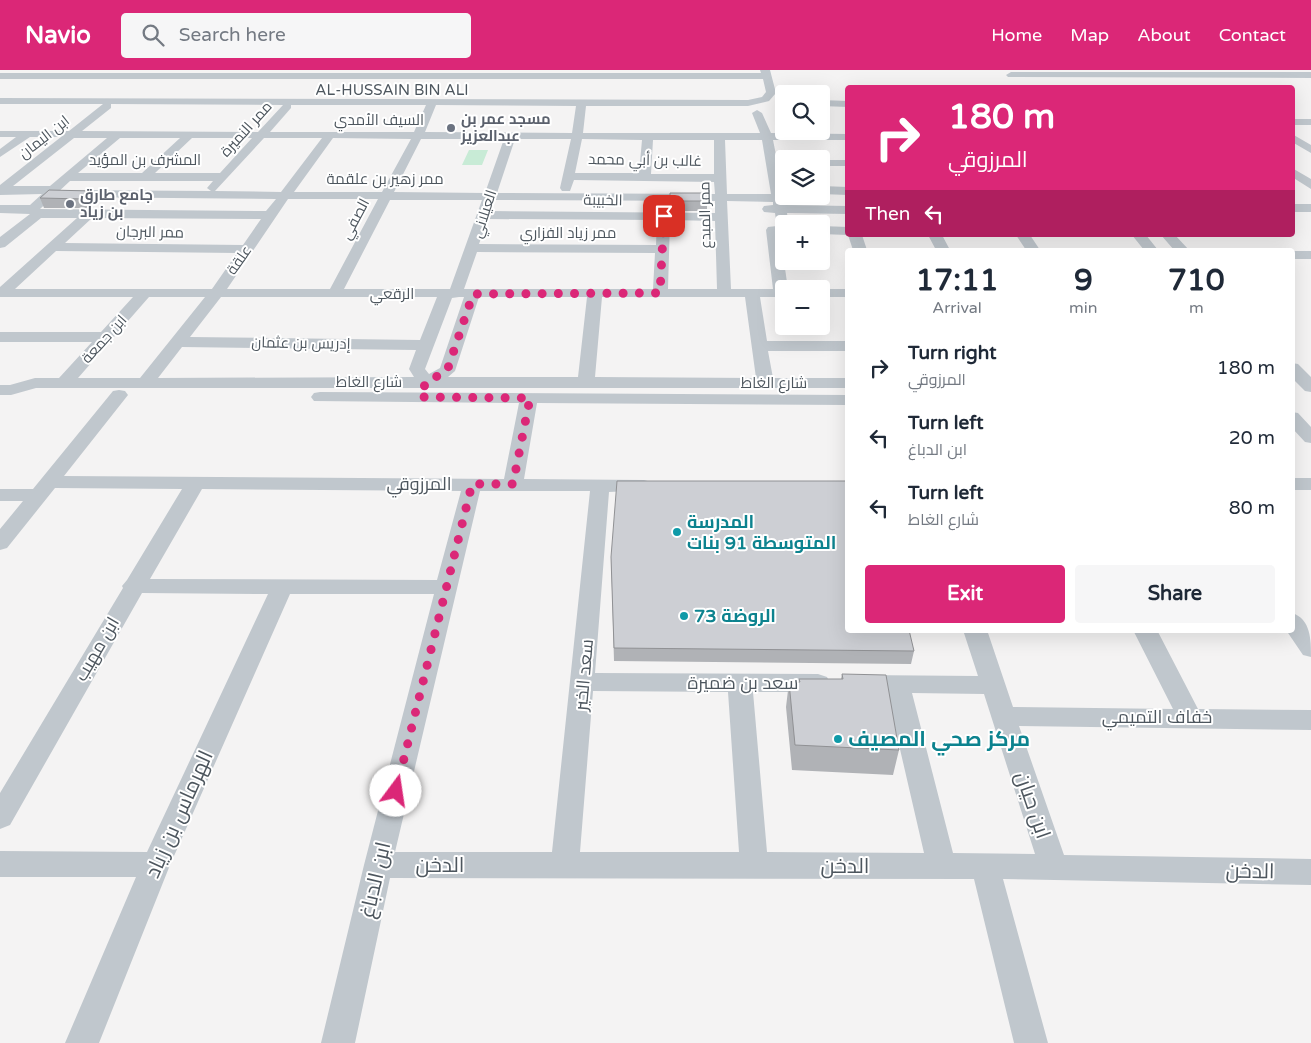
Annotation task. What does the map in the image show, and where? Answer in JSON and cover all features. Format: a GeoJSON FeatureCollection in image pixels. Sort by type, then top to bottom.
{"type":"FeatureCollection","features":[{"type":"Feature","properties":{"kind":"street"},"geometry":{"type":"LineString","coordinates":[[0,76],[52,73],[541,73],[578,88],[618,73],[766,72]]}},
{"type":"Feature","properties":{"kind":"street","name":"AL-HUSSAIN BIN ALI"},"geometry":{"type":"LineString","coordinates":[[0,101],[375,101],[578,88],[775,100],[766,72]]}},
{"type":"Feature","properties":{"kind":"street"},"geometry":{"type":"LineString","coordinates":[[1009,72],[1097,75],[1157,75],[1192,72],[1309,76]]}},
{"type":"Feature","properties":{"kind":"street"},"geometry":{"type":"LineString","coordinates":[[1009,72],[1020,85]]}},
{"type":"Feature","properties":{"kind":"street"},"geometry":{"type":"LineString","coordinates":[[1192,72],[1208,83]]}},
{"type":"Feature","properties":{"kind":"street"},"geometry":{"type":"LineString","coordinates":[[49,101],[91,73]]}},
{"type":"Feature","properties":{"kind":"street"},"geometry":{"type":"LineString","coordinates":[[375,101],[395,73]]}},
{"type":"Feature","properties":{"kind":"street"},"geometry":{"type":"LineString","coordinates":[[1097,75],[1109,85]]}},
{"type":"Feature","properties":{"kind":"street"},"geometry":{"type":"LineString","coordinates":[[1157,75],[1168,83]]}},
{"type":"Feature","properties":{"kind":"street"},"geometry":{"type":"LineString","coordinates":[[1237,75],[1249,83]]}},
{"type":"Feature","properties":{"kind":"street"},"geometry":{"type":"LineString","coordinates":[[564,195],[577,135],[578,88]]}},
{"type":"Feature","properties":{"kind":"street","name":"AL-HUSSAIN BIN ALI"},"geometry":{"type":"LineString","coordinates":[[0,107],[431,105],[578,88]]}},
{"type":"Feature","properties":{"kind":"street","name":"الصفي"},"geometry":{"type":"LineString","coordinates":[[334,294],[418,135],[431,105]]}},
{"type":"Feature","properties":{"kind":"street"},"geometry":{"type":"LineString","coordinates":[[830,105],[845,105]]}},
{"type":"Feature","properties":{"kind":"street","name":"ابن اليمان"},"geometry":{"type":"LineString","coordinates":[[0,190],[107,106]]}},
{"type":"Feature","properties":{"kind":"street","name":"ممر النميرة"},"geometry":{"type":"LineString","coordinates":[[207,194],[286,106]]}},
{"type":"Feature","properties":{"kind":"street"},"geometry":{"type":"LineString","coordinates":[[758,112],[767,136],[775,174]]}},
{"type":"Feature","properties":{"kind":"street"},"geometry":{"type":"LineString","coordinates":[[1295,122],[1311,122]]}},
{"type":"Feature","properties":{"kind":"street","name":"السيف الأمدي"},"geometry":{"type":"LineString","coordinates":[[0,134],[775,136]]}},
{"type":"Feature","properties":{"kind":"street"},"geometry":{"type":"LineString","coordinates":[[0,154],[28,134]]}},
{"type":"Feature","properties":{"kind":"street"},"geometry":{"type":"LineString","coordinates":[[0,244],[36,211],[67,176],[118,134]]}},
{"type":"Feature","properties":{"kind":"street"},"geometry":{"type":"LineString","coordinates":[[145,177],[190,134]]}},
{"type":"Feature","properties":{"kind":"street","name":"علقة"},"geometry":{"type":"LineString","coordinates":[[145,383],[216,294],[285,194],[330,135]]}},
{"type":"Feature","properties":{"kind":"street","name":"العيلاني"},"geometry":{"type":"LineString","coordinates":[[423,390],[417,369],[425,345],[472,248],[511,135]]}},
{"type":"Feature","properties":{"kind":"street"},"geometry":{"type":"LineString","coordinates":[[645,177],[648,135]]}},
{"type":"Feature","properties":{"kind":"street","name":"ممر المبدع"},"geometry":{"type":"LineString","coordinates":[[719,136],[724,293]]}},
{"type":"Feature","properties":{"kind":"street","name":"السيف الأمدي"},"geometry":{"type":"LineString","coordinates":[[830,137],[845,137]]}},
{"type":"Feature","properties":{"kind":"street"},"geometry":{"type":"LineString","coordinates":[[1295,139],[1311,137]]}},
{"type":"Feature","properties":{"kind":"street"},"geometry":{"type":"LineString","coordinates":[[1295,140],[1308,154]]}},
{"type":"Feature","properties":{"kind":"street"},"geometry":{"type":"LineString","coordinates":[[830,163],[845,163]]}},
{"type":"Feature","properties":{"kind":"street"},"geometry":{"type":"LineString","coordinates":[[1295,173],[1311,185]]}},
{"type":"Feature","properties":{"kind":"street","name":"المشرف بن المؤيد"},"geometry":{"type":"LineString","coordinates":[[67,176],[223,177]]}},
{"type":"Feature","properties":{"kind":"street","name":"غالب بن أبي محمد"},"geometry":{"type":"LineString","coordinates":[[568,176],[720,178]]}},
{"type":"Feature","properties":{"kind":"street"},"geometry":{"type":"LineString","coordinates":[[830,188],[845,191]]}},
{"type":"Feature","properties":{"kind":"street","name":"ممر زهير بن علقمة"},"geometry":{"type":"LineString","coordinates":[[0,190],[207,194],[564,195],[720,208]]}},
{"type":"Feature","properties":{"kind":"street"},"geometry":{"type":"LineString","coordinates":[[720,208],[775,198]]}},
{"type":"Feature","properties":{"kind":"street"},"geometry":{"type":"LineString","coordinates":[[822,205],[845,209]]}},
{"type":"Feature","properties":{"kind":"street","name":"الخبيبة"},"geometry":{"type":"LineString","coordinates":[[484,215],[664,216],[720,208]]}},
{"type":"Feature","properties":{"kind":"street"},"geometry":{"type":"LineString","coordinates":[[1295,208],[1311,208]]}},
{"type":"Feature","properties":{"kind":"street"},"geometry":{"type":"LineString","coordinates":[[0,209],[89,214],[270,215]]}},
{"type":"Feature","properties":{"kind":"street"},"geometry":{"type":"LineString","coordinates":[[1,293],[89,214]]}},
{"type":"Feature","properties":{"kind":"street"},"geometry":{"type":"LineString","coordinates":[[660,293],[664,216]]}},
{"type":"Feature","properties":{"kind":"street"},"geometry":{"type":"LineString","coordinates":[[830,230],[845,231]]}},
{"type":"Feature","properties":{"kind":"street"},"geometry":{"type":"LineString","coordinates":[[1024,237],[1032,248]]}},
{"type":"Feature","properties":{"kind":"street"},"geometry":{"type":"LineString","coordinates":[[1141,237],[1150,248]]}},
{"type":"Feature","properties":{"kind":"street"},"geometry":{"type":"LineString","coordinates":[[1170,237],[1180,248]]}},
{"type":"Feature","properties":{"kind":"street","name":"ممر البرجان"},"geometry":{"type":"LineString","coordinates":[[53,247],[247,249]]}},
{"type":"Feature","properties":{"kind":"street","name":"ممر زياد الفزاري"},"geometry":{"type":"LineString","coordinates":[[472,248],[663,249]]}},
{"type":"Feature","properties":{"kind":"street"},"geometry":{"type":"LineString","coordinates":[[1295,255],[1310,255]]}},
{"type":"Feature","properties":{"kind":"street","name":"الرقعي"},"geometry":{"type":"LineString","coordinates":[[1,293],[775,294]]}},
{"type":"Feature","properties":{"kind":"street"},"geometry":{"type":"LineString","coordinates":[[586,382],[595,293]]}},
{"type":"Feature","properties":{"kind":"street"},"geometry":{"type":"LineString","coordinates":[[752,293],[765,382]]}},
{"type":"Feature","properties":{"kind":"street"},"geometry":{"type":"LineString","coordinates":[[830,293],[845,293]]}},
{"type":"Feature","properties":{"kind":"street","name":"ابن جمعة"},"geometry":{"type":"LineString","coordinates":[[64,383],[144,294]]}},
{"type":"Feature","properties":{"kind":"street"},"geometry":{"type":"LineString","coordinates":[[423,390],[447,371],[473,294]]}},
{"type":"Feature","properties":{"kind":"street"},"geometry":{"type":"LineString","coordinates":[[0,337],[105,337]]}},
{"type":"Feature","properties":{"kind":"street","name":"إدريس بن عثمان"},"geometry":{"type":"LineString","coordinates":[[178,342],[425,345]]}},
{"type":"Feature","properties":{"kind":"street"},"geometry":{"type":"LineString","coordinates":[[760,346],[845,346]]}},
{"type":"Feature","properties":{"kind":"street"},"geometry":{"type":"LineString","coordinates":[[1295,371],[1311,388]]}},
{"type":"Feature","properties":{"kind":"street","name":"شارع الغاط"},"geometry":{"type":"LineString","coordinates":[[5,390],[27,395],[119,395],[423,390],[586,382],[845,383]]}},
{"type":"Feature","properties":{"kind":"street","name":"شارع الغاط"},"geometry":{"type":"LineString","coordinates":[[5,390],[35,383],[145,383],[423,390],[530,398],[845,400]]}},
{"type":"Feature","properties":{"kind":"street"},"geometry":{"type":"LineString","coordinates":[[0,543],[119,395]]}},
{"type":"Feature","properties":{"kind":"street"},"geometry":{"type":"LineString","coordinates":[[513,484],[530,398]]}},
{"type":"Feature","properties":{"kind":"street"},"geometry":{"type":"LineString","coordinates":[[1295,420],[1311,438]]}},
{"type":"Feature","properties":{"kind":"street","name":"المرزوقي"},"geometry":{"type":"LineString","coordinates":[[0,495],[44,489],[196,482],[660,486]]}},
{"type":"Feature","properties":{"kind":"street","name":"ابن مهيب"},"geometry":{"type":"LineString","coordinates":[[0,817],[133,586],[196,482]]}},
{"type":"Feature","properties":{"kind":"street","name":"ابن الدباغ"},"geometry":{"type":"LineString","coordinates":[[338,1043],[378,865],[472,484]]}},
{"type":"Feature","properties":{"kind":"street"},"geometry":{"type":"LineString","coordinates":[[1295,484],[1311,484]]}},
{"type":"Feature","properties":{"kind":"street","name":"سعد الخير"},"geometry":{"type":"LineString","coordinates":[[565,864],[600,486]]}},
{"type":"Feature","properties":{"kind":"street"},"geometry":{"type":"LineString","coordinates":[[133,586],[447,587]]}},
{"type":"Feature","properties":{"kind":"street","name":"الهرماس بن زياد"},"geometry":{"type":"LineString","coordinates":[[82,1043],[156,865],[282,587]]}},
{"type":"Feature","properties":{"kind":"street"},"geometry":{"type":"LineString","coordinates":[[1295,625],[1311,649]]}},
{"type":"Feature","properties":{"kind":"street","name":"ابن حيان"},"geometry":{"type":"LineString","coordinates":[[975,633],[1053,866]]}},
{"type":"Feature","properties":{"kind":"street"},"geometry":{"type":"LineString","coordinates":[[1147,633],[1190,717]]}},
{"type":"Feature","properties":{"kind":"street","name":"سعد بن ضميرة"},"geometry":{"type":"LineString","coordinates":[[583,682],[993,685]]}},
{"type":"Feature","properties":{"kind":"street"},"geometry":{"type":"LineString","coordinates":[[740,683],[754,866]]}},
{"type":"Feature","properties":{"kind":"street"},"geometry":{"type":"LineString","coordinates":[[897,684],[942,867]]}},
{"type":"Feature","properties":{"kind":"street","name":"خفاف التميمي"},"geometry":{"type":"LineString","coordinates":[[1002,716],[1311,720]]}},
{"type":"Feature","properties":{"kind":"street"},"geometry":{"type":"LineString","coordinates":[[0,864],[156,865]]}},
{"type":"Feature","properties":{"kind":"street","name":"الدخن"},"geometry":{"type":"LineString","coordinates":[[378,865],[1053,866],[1311,872]]}},
{"type":"Feature","properties":{"kind":"street"},"geometry":{"type":"LineString","coordinates":[[985,867],[1031,1043]]}},
{"type":"Feature","properties":{"kind":"green space"},"geometry":{"type":"Polygon","coordinates":[[[469,150],[488,150],[482,165],[462,165],[469,150]]]}},
{"type":"Feature","properties":{"kind":"building"},"geometry":{"type":"Polygon","coordinates":[[[49,190],[93,191],[84,199],[40,198],[49,190]]]}},
{"type":"Feature","properties":{"kind":"building"},"geometry":{"type":"Polygon","coordinates":[[[670,193],[707,193],[707,201],[670,201],[670,193]]]}},
{"type":"Feature","properties":{"kind":"building"},"geometry":{"type":"Polygon","coordinates":[[[617,481],[845,481],[845,633],[910,633],[914,651],[614,648],[611,557],[617,481]]]}},
{"type":"Feature","properties":{"kind":"building"},"geometry":{"type":"Polygon","coordinates":[[[842,674],[886,675],[899,750],[795,745],[789,682],[800,682],[799,679],[843,679],[842,674]]]}},
{"type":"Feature","properties":{"kind":"place","name":"مسجد عمر بن عبدالعزيز"},"geometry":{"type":"Point","coordinates":[451,128]}},
{"type":"Feature","properties":{"kind":"place","name":"جامع طارق بن زياد"},"geometry":{"type":"Point","coordinates":[70,204]}},
{"type":"Feature","properties":{"kind":"place","name":"المدرسة المتوسطة 91 بنات"},"geometry":{"type":"Point","coordinates":[677,532]}},
{"type":"Feature","properties":{"kind":"place","name":"الروضة 73"},"geometry":{"type":"Point","coordinates":[684,616]}},
{"type":"Feature","properties":{"kind":"place","name":"مركز صحي المصيف"},"geometry":{"type":"Point","coordinates":[838,739]}},
{"type":"Feature","properties":{"kind":"route"},"geometry":{"type":"LineString","coordinates":[[396,791],[472,484],[513,484],[530,398],[420,397],[426,382],[447,371],[473,294],[660,293],[664,216]]}}]}
